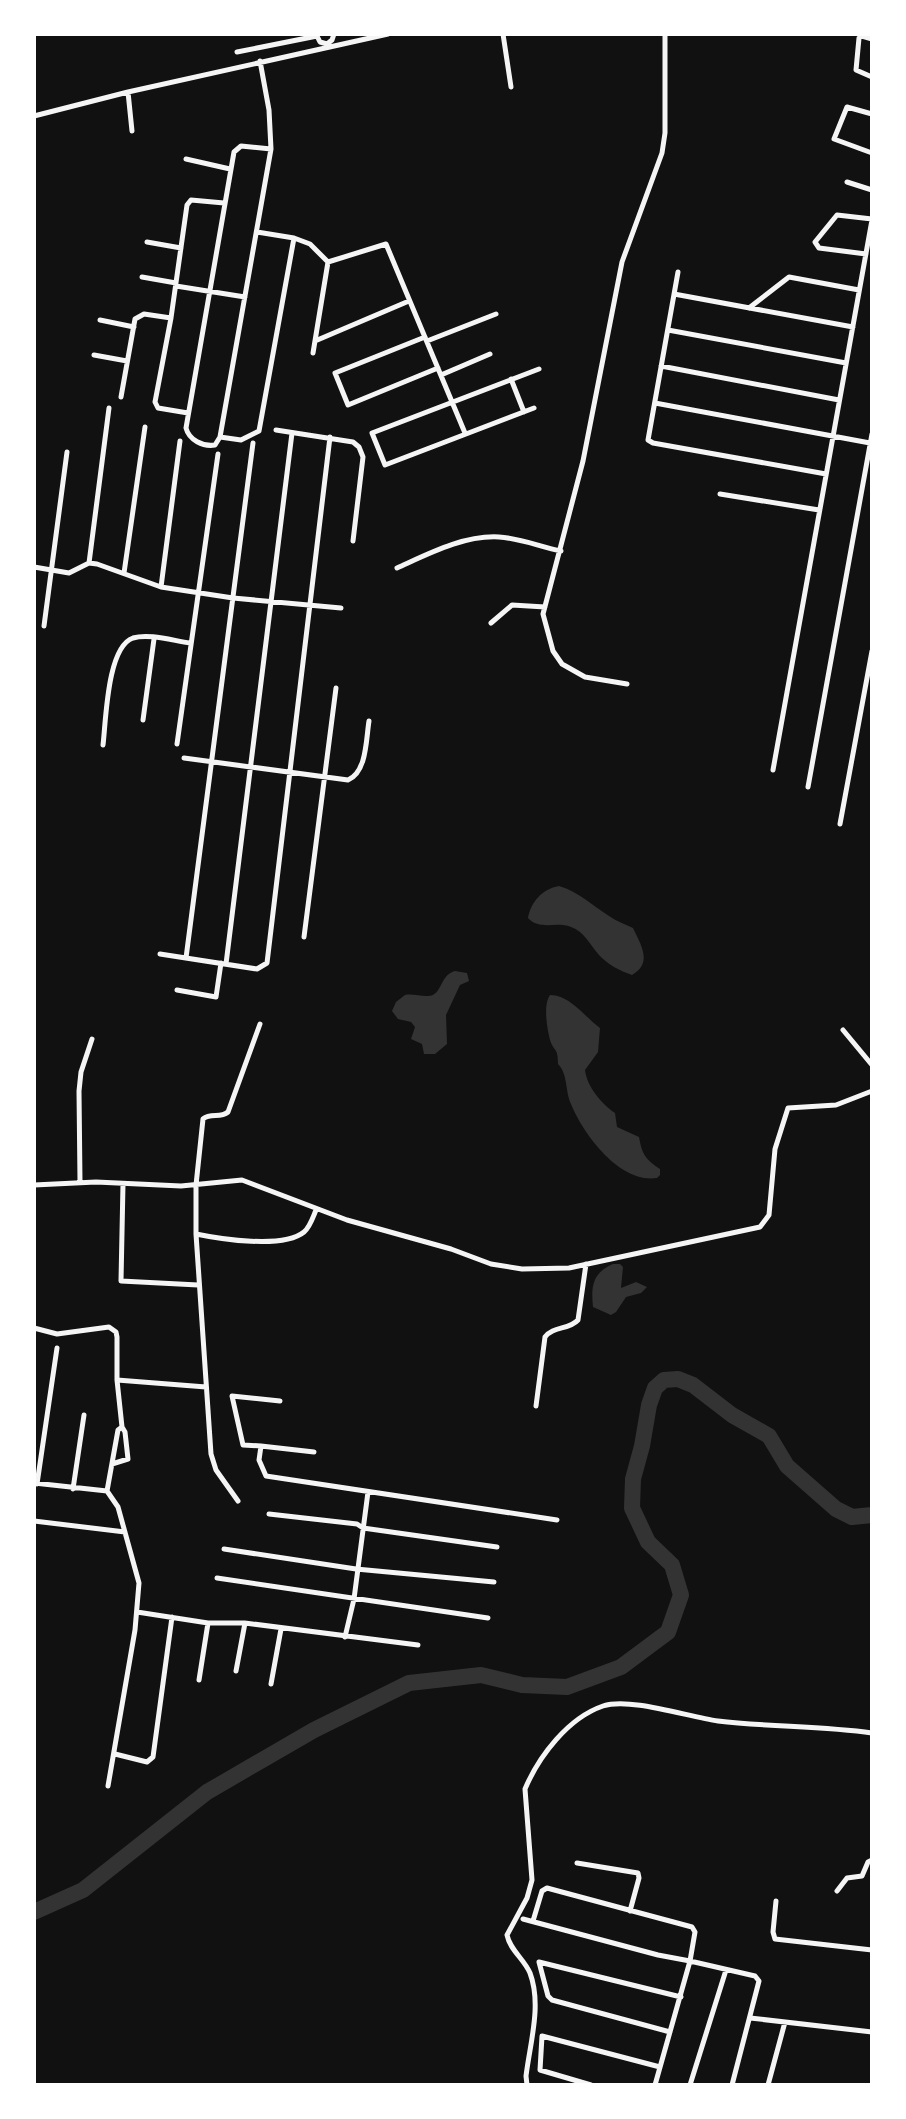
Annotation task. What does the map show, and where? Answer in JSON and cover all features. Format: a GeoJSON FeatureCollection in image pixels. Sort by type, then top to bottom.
{"type":"FeatureCollection","features":[{"type":"Feature","properties":{"kind":"street"},"geometry":{"type":"LineString","coordinates":[[34,116],[260,61],[388,34]]}},
{"type":"Feature","properties":{"kind":"street"},"geometry":{"type":"LineString","coordinates":[[503,34],[511,87]]}},
{"type":"Feature","properties":{"kind":"street"},"geometry":{"type":"LineString","coordinates":[[627,684],[585,677],[562,664],[548,635],[543,614],[583,461],[622,262],[662,153],[665,133],[665,34]]}},
{"type":"Feature","properties":{"kind":"street"},"geometry":{"type":"LineString","coordinates":[[237,52],[317,37],[327,44],[334,36],[340,46]]}},
{"type":"Feature","properties":{"kind":"street"},"geometry":{"type":"LineString","coordinates":[[317,37],[317,51]]}},
{"type":"Feature","properties":{"kind":"street"},"geometry":{"type":"LineString","coordinates":[[872,39],[859,38],[856,70],[872,77]]}},
{"type":"Feature","properties":{"kind":"street"},"geometry":{"type":"LineString","coordinates":[[260,61],[269,110],[271,149],[220,437],[217,443],[208,446],[191,438],[186,428],[230,169],[235,149],[241,146],[271,149]]}},
{"type":"Feature","properties":{"kind":"street"},"geometry":{"type":"LineString","coordinates":[[128,92],[132,131]]}},
{"type":"Feature","properties":{"kind":"street"},"geometry":{"type":"LineString","coordinates":[[872,114],[847,107],[834,139],[872,153]]}},
{"type":"Feature","properties":{"kind":"street"},"geometry":{"type":"LineString","coordinates":[[186,159],[230,169]]}},
{"type":"Feature","properties":{"kind":"street"},"geometry":{"type":"LineString","coordinates":[[847,182],[872,190]]}},
{"type":"Feature","properties":{"kind":"street"},"geometry":{"type":"LineString","coordinates":[[188,413],[158,408],[155,402],[189,202],[198,199],[224,203]]}},
{"type":"Feature","properties":{"kind":"street"},"geometry":{"type":"LineString","coordinates":[[773,770],[819,510],[853,327],[859,290],[866,254],[872,219],[837,215],[815,242],[822,248],[866,254]]}},
{"type":"Feature","properties":{"kind":"street"},"geometry":{"type":"LineString","coordinates":[[257,232],[310,244],[328,262]]}},
{"type":"Feature","properties":{"kind":"street"},"geometry":{"type":"LineString","coordinates":[[220,437],[241,440],[259,431],[294,238]]}},
{"type":"Feature","properties":{"kind":"street"},"geometry":{"type":"LineString","coordinates":[[147,242],[181,249]]}},
{"type":"Feature","properties":{"kind":"street"},"geometry":{"type":"LineString","coordinates":[[328,262],[386,244],[465,433]]}},
{"type":"Feature","properties":{"kind":"street"},"geometry":{"type":"LineString","coordinates":[[313,353],[328,262]]}},
{"type":"Feature","properties":{"kind":"street"},"geometry":{"type":"LineString","coordinates":[[678,272],[647,434],[650,442],[826,474]]}},
{"type":"Feature","properties":{"kind":"street"},"geometry":{"type":"LineString","coordinates":[[142,277],[245,297]]}},
{"type":"Feature","properties":{"kind":"street"},"geometry":{"type":"LineString","coordinates":[[749,308],[789,277],[859,290]]}},
{"type":"Feature","properties":{"kind":"street"},"geometry":{"type":"LineString","coordinates":[[674,294],[853,327]]}},
{"type":"Feature","properties":{"kind":"street"},"geometry":{"type":"LineString","coordinates":[[315,341],[410,300]]}},
{"type":"Feature","properties":{"kind":"street"},"geometry":{"type":"LineString","coordinates":[[490,354],[348,405],[335,373],[496,314]]}},
{"type":"Feature","properties":{"kind":"street"},"geometry":{"type":"LineString","coordinates":[[121,397],[135,319],[140,315],[171,318]]}},
{"type":"Feature","properties":{"kind":"street"},"geometry":{"type":"LineString","coordinates":[[100,320],[134,327]]}},
{"type":"Feature","properties":{"kind":"street"},"geometry":{"type":"LineString","coordinates":[[668,330],[846,363]]}},
{"type":"Feature","properties":{"kind":"street"},"geometry":{"type":"LineString","coordinates":[[94,355],[127,361]]}},
{"type":"Feature","properties":{"kind":"street"},"geometry":{"type":"LineString","coordinates":[[661,366],[839,400]]}},
{"type":"Feature","properties":{"kind":"street"},"geometry":{"type":"LineString","coordinates":[[534,408],[385,465],[372,433],[539,369]]}},
{"type":"Feature","properties":{"kind":"street"},"geometry":{"type":"LineString","coordinates":[[511,379],[524,412]]}},
{"type":"Feature","properties":{"kind":"street"},"geometry":{"type":"LineString","coordinates":[[655,403],[870,443]]}},
{"type":"Feature","properties":{"kind":"street"},"geometry":{"type":"LineString","coordinates":[[89,563],[109,408]]}},
{"type":"Feature","properties":{"kind":"street"},"geometry":{"type":"LineString","coordinates":[[124,573],[145,427]]}},
{"type":"Feature","properties":{"kind":"street"},"geometry":{"type":"LineString","coordinates":[[276,430],[353,442],[362,453],[353,541]]}},
{"type":"Feature","properties":{"kind":"street"},"geometry":{"type":"LineString","coordinates":[[177,990],[216,997],[223,964],[292,433]]}},
{"type":"Feature","properties":{"kind":"street"},"geometry":{"type":"LineString","coordinates":[[808,787],[872,434]]}},
{"type":"Feature","properties":{"kind":"street"},"geometry":{"type":"LineString","coordinates":[[160,954],[257,969],[267,963],[330,437]]}},
{"type":"Feature","properties":{"kind":"street"},"geometry":{"type":"LineString","coordinates":[[161,587],[180,441]]}},
{"type":"Feature","properties":{"kind":"street"},"geometry":{"type":"LineString","coordinates":[[186,958],[253,443]]}},
{"type":"Feature","properties":{"kind":"street"},"geometry":{"type":"LineString","coordinates":[[44,626],[67,452]]}},
{"type":"Feature","properties":{"kind":"street"},"geometry":{"type":"LineString","coordinates":[[177,744],[218,454]]}},
{"type":"Feature","properties":{"kind":"street"},"geometry":{"type":"LineString","coordinates":[[720,494],[819,510]]}},
{"type":"Feature","properties":{"kind":"street"},"geometry":{"type":"LineString","coordinates":[[397,568],[443,548],[485,538],[507,538],[561,551]]}},
{"type":"Feature","properties":{"kind":"street"},"geometry":{"type":"LineString","coordinates":[[34,567],[69,573],[89,563],[161,587],[233,598],[341,608]]}},
{"type":"Feature","properties":{"kind":"street"},"geometry":{"type":"LineString","coordinates":[[491,623],[512,605],[545,607]]}},
{"type":"Feature","properties":{"kind":"street"},"geometry":{"type":"LineString","coordinates":[[103,745],[116,656],[129,640],[141,637],[190,643]]}},
{"type":"Feature","properties":{"kind":"street"},"geometry":{"type":"LineString","coordinates":[[143,720],[154,639]]}},
{"type":"Feature","properties":{"kind":"street"},"geometry":{"type":"LineString","coordinates":[[840,824],[872,651]]}},
{"type":"Feature","properties":{"kind":"street"},"geometry":{"type":"LineString","coordinates":[[304,937],[336,688]]}},
{"type":"Feature","properties":{"kind":"street"},"geometry":{"type":"LineString","coordinates":[[184,758],[348,780],[355,777],[364,754],[369,721]]}},
{"type":"Feature","properties":{"kind":"street"},"geometry":{"type":"LineString","coordinates":[[238,1501],[213,1462],[198,1285],[196,1185],[203,1119],[228,1112],[260,1024]]}},
{"type":"Feature","properties":{"kind":"street"},"geometry":{"type":"LineString","coordinates":[[843,1030],[872,1065]]}},
{"type":"Feature","properties":{"kind":"street"},"geometry":{"type":"LineString","coordinates":[[80,1182],[79,1091],[81,1072],[92,1039]]}},
{"type":"Feature","properties":{"kind":"street"},"geometry":{"type":"LineString","coordinates":[[34,1185],[80,1182],[196,1185],[219,1180],[246,1180],[316,1210],[504,1267],[549,1270],[760,1227],[769,1215],[775,1149],[788,1108],[826,1108],[872,1091]]}},
{"type":"Feature","properties":{"kind":"street"},"geometry":{"type":"LineString","coordinates":[[123,1183],[121,1281],[198,1285]]}},
{"type":"Feature","properties":{"kind":"street"},"geometry":{"type":"LineString","coordinates":[[196,1234],[254,1242],[295,1237],[305,1232],[316,1210]]}},
{"type":"Feature","properties":{"kind":"street"},"geometry":{"type":"LineString","coordinates":[[536,1406],[545,1337],[549,1332],[578,1320],[586,1264]]}},
{"type":"Feature","properties":{"kind":"street"},"geometry":{"type":"LineString","coordinates":[[34,1328],[57,1334],[113,1329],[117,1337],[117,1380],[128,1459],[112,1464]]}},
{"type":"Feature","properties":{"kind":"street"},"geometry":{"type":"LineString","coordinates":[[57,1348],[36,1484],[107,1491],[116,1501],[139,1583],[137,1612],[108,1786]]}},
{"type":"Feature","properties":{"kind":"street"},"geometry":{"type":"LineString","coordinates":[[117,1380],[206,1387]]}},
{"type":"Feature","properties":{"kind":"street"},"geometry":{"type":"LineString","coordinates":[[280,1401],[232,1396],[243,1445],[314,1452]]}},
{"type":"Feature","properties":{"kind":"street"},"geometry":{"type":"LineString","coordinates":[[73,1489],[84,1415]]}},
{"type":"Feature","properties":{"kind":"street"},"geometry":{"type":"LineString","coordinates":[[107,1491],[118,1430],[122,1427]]}},
{"type":"Feature","properties":{"kind":"street"},"geometry":{"type":"LineString","coordinates":[[261,1446],[259,1460],[266,1476],[557,1520]]}},
{"type":"Feature","properties":{"kind":"street"},"geometry":{"type":"LineString","coordinates":[[345,1637],[354,1599],[368,1492]]}},
{"type":"Feature","properties":{"kind":"street"},"geometry":{"type":"LineString","coordinates":[[269,1514],[357,1524],[363,1528],[497,1547]]}},
{"type":"Feature","properties":{"kind":"street"},"geometry":{"type":"LineString","coordinates":[[34,1521],[125,1532]]}},
{"type":"Feature","properties":{"kind":"street"},"geometry":{"type":"LineString","coordinates":[[224,1549],[356,1569],[494,1582]]}},
{"type":"Feature","properties":{"kind":"street"},"geometry":{"type":"LineString","coordinates":[[217,1578],[488,1618]]}},
{"type":"Feature","properties":{"kind":"street"},"geometry":{"type":"LineString","coordinates":[[137,1612],[208,1623],[245,1623],[418,1645]]}},
{"type":"Feature","properties":{"kind":"street"},"geometry":{"type":"LineString","coordinates":[[115,1754],[147,1762],[153,1757],[172,1617]]}},
{"type":"Feature","properties":{"kind":"street"},"geometry":{"type":"LineString","coordinates":[[199,1680],[208,1623]]}},
{"type":"Feature","properties":{"kind":"street"},"geometry":{"type":"LineString","coordinates":[[236,1671],[245,1623]]}},
{"type":"Feature","properties":{"kind":"street"},"geometry":{"type":"LineString","coordinates":[[271,1684],[281,1629]]}},
{"type":"Feature","properties":{"kind":"street"},"geometry":{"type":"LineString","coordinates":[[527,2085],[536,1995],[528,1970],[507,1935],[527,1898],[532,1880],[525,1789],[566,1729],[593,1710],[619,1704],[718,1721],[872,1733]]}},
{"type":"Feature","properties":{"kind":"street"},"geometry":{"type":"LineString","coordinates":[[837,1891],[847,1878],[862,1876],[872,1860]]}},
{"type":"Feature","properties":{"kind":"street"},"geometry":{"type":"LineString","coordinates":[[577,1863],[638,1873],[630,1911]]}},
{"type":"Feature","properties":{"kind":"street"},"geometry":{"type":"LineString","coordinates":[[533,1921],[542,1891],[547,1888],[694,1929],[690,1961],[655,2085]]}},
{"type":"Feature","properties":{"kind":"street"},"geometry":{"type":"LineString","coordinates":[[776,1901],[774,1939],[872,1950]]}},
{"type":"Feature","properties":{"kind":"street"},"geometry":{"type":"LineString","coordinates":[[523,1919],[658,1955],[755,1976],[759,1981],[732,2085]]}},
{"type":"Feature","properties":{"kind":"street"},"geometry":{"type":"LineString","coordinates":[[670,2032],[550,1999],[539,1962],[681,1997]]}},
{"type":"Feature","properties":{"kind":"street"},"geometry":{"type":"LineString","coordinates":[[690,2085],[726,1970]]}},
{"type":"Feature","properties":{"kind":"street"},"geometry":{"type":"LineString","coordinates":[[750,2018],[872,2032]]}},
{"type":"Feature","properties":{"kind":"street"},"geometry":{"type":"LineString","coordinates":[[768,2085],[785,2022]]}},
{"type":"Feature","properties":{"kind":"street"},"geometry":{"type":"LineString","coordinates":[[591,2085],[540,2070],[542,2036],[660,2067]]}},
{"type":"Feature","properties":{"kind":"shaded area"},"geometry":{"type":"Polygon","coordinates":[[[559,886],[633,928],[644,959],[638,970],[632,975],[610,964],[576,929],[565,925],[538,924],[528,918],[538,897],[559,886]]]}},
{"type":"Feature","properties":{"kind":"shaded area"},"geometry":{"type":"Polygon","coordinates":[[[455,971],[467,973],[469,981],[460,985],[446,1015],[447,1044],[435,1054],[424,1054],[422,1044],[411,1039],[415,1027],[411,1022],[398,1019],[392,1011],[396,1002],[405,995],[433,995],[447,976],[455,971]]]}},
{"type":"Feature","properties":{"kind":"shaded area"},"geometry":{"type":"Polygon","coordinates":[[[550,995],[571,1003],[600,1028],[598,1052],[585,1070],[589,1083],[600,1100],[615,1113],[617,1127],[639,1137],[645,1156],[660,1169],[657,1178],[643,1178],[617,1165],[584,1129],[569,1099],[557,1052],[551,1044],[546,1010],[550,995]]]}},
{"type":"Feature","properties":{"kind":"shaded area"},"geometry":{"type":"Polygon","coordinates":[[[613,1264],[623,1267],[621,1288],[636,1282],[647,1287],[641,1293],[626,1297],[611,1315],[593,1307],[592,1293],[597,1276],[613,1264]]]}},
{"type":"Feature","properties":{"kind":"waterway"},"geometry":{"type":"LineString","coordinates":[[34,1912],[83,1890],[207,1792],[314,1730],[409,1683],[481,1675],[522,1685],[567,1687],[621,1667],[668,1632],[681,1595],[672,1565],[648,1542],[632,1508],[633,1479],[649,1405],[655,1388],[664,1380],[678,1379],[693,1385],[732,1415],[769,1436],[787,1466],[836,1509],[852,1517],[872,1515]]}}]}
